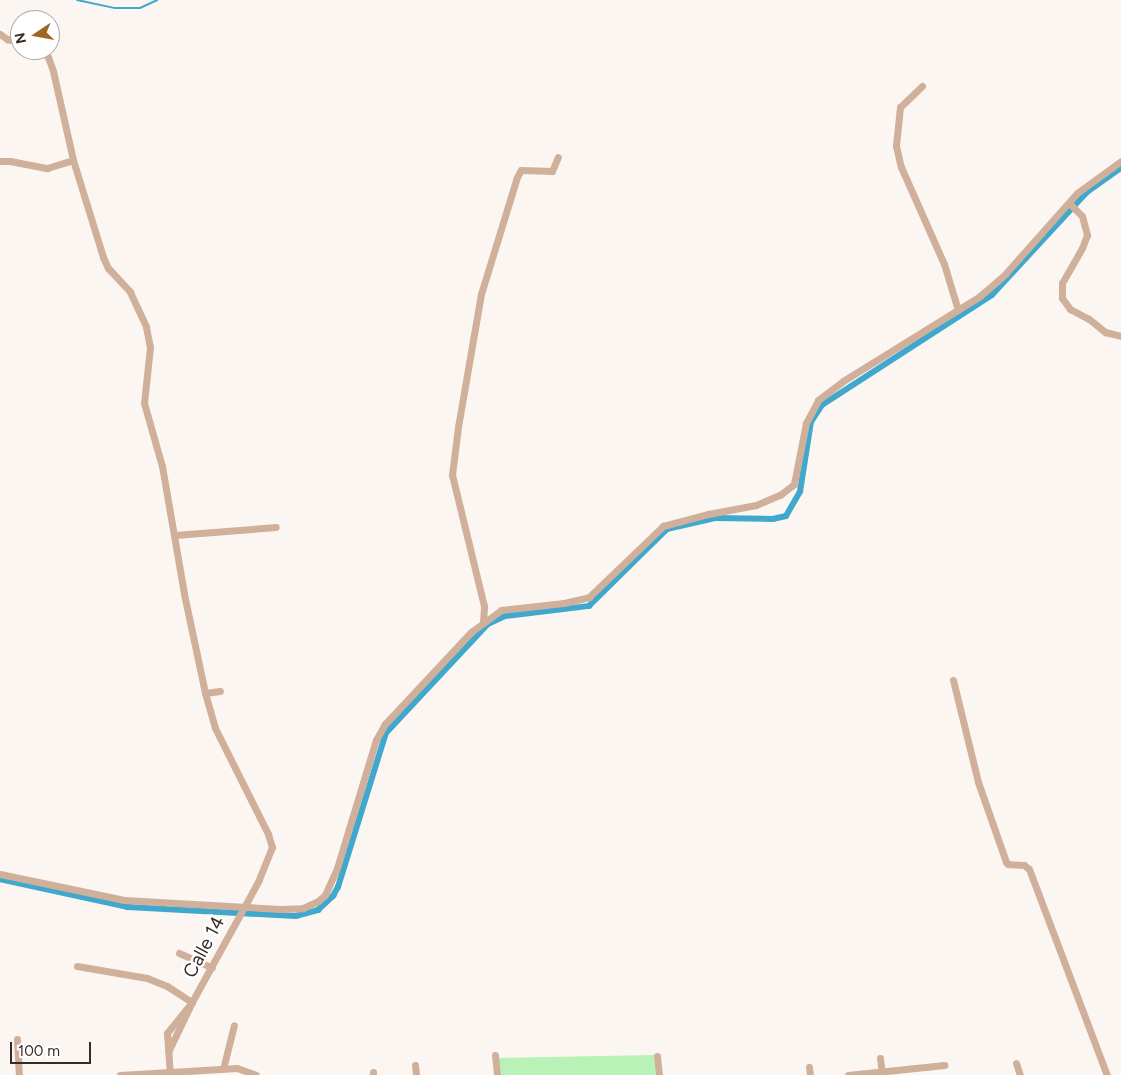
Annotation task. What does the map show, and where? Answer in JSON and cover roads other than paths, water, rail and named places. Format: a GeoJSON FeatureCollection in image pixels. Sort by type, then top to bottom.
{"type":"FeatureCollection","features":[{"type":"Feature","properties":{"kind":"street","name":"Calle 14"},"geometry":{"type":"LineString","coordinates":[[49,60],[69,133],[73,160],[103,257],[108,268],[126,288],[136,304],[149,340],[144,403],[162,466],[205,693],[219,736],[271,841],[271,855],[267,865],[192,1002],[168,1052],[170,1074]]}},
{"type":"Feature","properties":{"kind":"street"},"geometry":{"type":"LineString","coordinates":[[922,86],[900,107],[896,146],[901,167],[944,264],[958,310]]}},
{"type":"Feature","properties":{"kind":"street"},"geometry":{"type":"LineString","coordinates":[[483,622],[484,606],[452,475],[460,418],[481,294],[517,177],[522,170],[552,171],[558,156]]}},
{"type":"Feature","properties":{"kind":"street"},"geometry":{"type":"LineString","coordinates":[[0,161],[10,160],[47,168],[73,160]]}},
{"type":"Feature","properties":{"kind":"street"},"geometry":{"type":"LineString","coordinates":[[0,874],[124,900],[294,909],[310,906],[325,895],[345,845],[376,740],[385,724],[471,632],[483,622],[506,609],[549,605],[589,597],[663,526],[708,514],[756,505],[780,496],[794,484],[806,423],[818,400],[843,381],[980,296],[1001,277],[1077,193],[1121,161]]}},
{"type":"Feature","properties":{"kind":"street"},"geometry":{"type":"LineString","coordinates":[[1069,203],[1082,216],[1087,235],[1082,248],[1062,283],[1062,298],[1070,309],[1088,318],[1105,332],[1121,336]]}},
{"type":"Feature","properties":{"kind":"street"},"geometry":{"type":"LineString","coordinates":[[175,535],[276,526]]}},
{"type":"Feature","properties":{"kind":"street"},"geometry":{"type":"LineString","coordinates":[[953,680],[978,782],[1006,862],[1008,864],[1024,865],[1029,869],[1107,1075]]}},
{"type":"Feature","properties":{"kind":"street"},"geometry":{"type":"LineString","coordinates":[[205,693],[220,691]]}},
{"type":"Feature","properties":{"kind":"street"},"geometry":{"type":"LineString","coordinates":[[179,952],[212,968]]}},
{"type":"Feature","properties":{"kind":"street"},"geometry":{"type":"LineString","coordinates":[[77,966],[147,978],[167,986],[192,1002]]}},
{"type":"Feature","properties":{"kind":"street"},"geometry":{"type":"LineString","coordinates":[[223,1068],[234,1024]]}},
{"type":"Feature","properties":{"kind":"street"},"geometry":{"type":"LineString","coordinates":[[17,1040],[19,1075]]}},
{"type":"Feature","properties":{"kind":"street"},"geometry":{"type":"LineString","coordinates":[[495,1055],[497,1075]]}},
{"type":"Feature","properties":{"kind":"street"},"geometry":{"type":"LineString","coordinates":[[657,1056],[659,1075]]}},
{"type":"Feature","properties":{"kind":"street"},"geometry":{"type":"LineString","coordinates":[[880,1058],[882,1073]]}},
{"type":"Feature","properties":{"kind":"street"},"geometry":{"type":"LineString","coordinates":[[1016,1063],[1020,1075]]}},
{"type":"Feature","properties":{"kind":"street"},"geometry":{"type":"LineString","coordinates":[[416,1065],[416,1075]]}},
{"type":"Feature","properties":{"kind":"street"},"geometry":{"type":"LineString","coordinates":[[848,1075],[882,1073],[944,1065]]}},
{"type":"Feature","properties":{"kind":"street"},"geometry":{"type":"LineString","coordinates":[[120,1075],[170,1074],[237,1068],[256,1075]]}},
{"type":"Feature","properties":{"kind":"waterway"},"geometry":{"type":"LineString","coordinates":[[77,0],[115,8],[140,8],[157,0]]}},
{"type":"Feature","properties":{"kind":"waterway"},"geometry":{"type":"LineString","coordinates":[[0,879],[128,907],[296,916],[318,910],[333,896],[338,887],[386,733],[488,624],[505,616],[589,606],[667,529],[716,518],[773,519],[786,516],[800,492],[811,422],[822,405],[992,295],[1087,192],[1121,168]]}}]}
